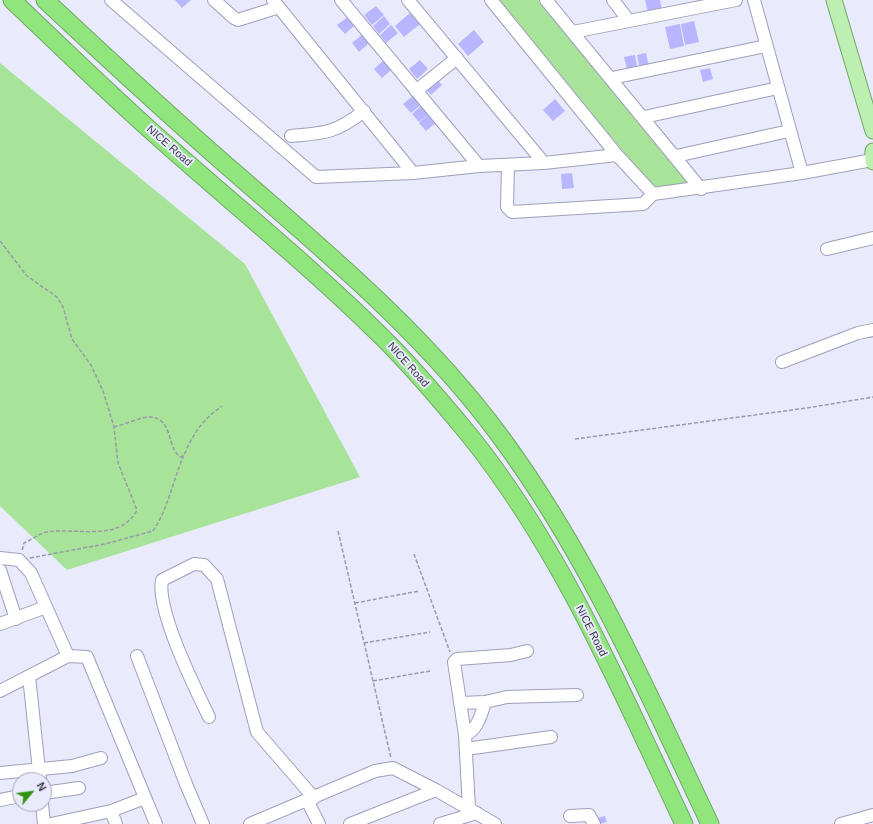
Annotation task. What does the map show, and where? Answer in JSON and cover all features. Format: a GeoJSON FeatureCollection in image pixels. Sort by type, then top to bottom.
{"type":"FeatureCollection","features":[{"type":"Feature","properties":{"kind":"highway","name":"NICE Road"},"geometry":{"type":"LineString","coordinates":[[12,0],[138,119],[340,296],[382,337],[471,437],[529,520],[565,580],[595,636],[684,824]]}},
{"type":"Feature","properties":{"kind":"highway"},"geometry":{"type":"LineString","coordinates":[[45,0],[182,127],[385,306],[457,383],[499,434],[529,477],[566,535],[596,587],[710,824]]}},
{"type":"Feature","properties":{"kind":"main road"},"geometry":{"type":"LineString","coordinates":[[834,0],[873,131]]}},
{"type":"Feature","properties":{"kind":"main road"},"geometry":{"type":"LineString","coordinates":[[873,151],[873,161]]}},
{"type":"Feature","properties":{"kind":"street"},"geometry":{"type":"LineString","coordinates":[[111,0],[312,175],[322,177],[414,173],[479,166],[544,163],[617,155]]}},
{"type":"Feature","properties":{"kind":"street"},"geometry":{"type":"LineString","coordinates":[[214,0],[238,20],[276,4],[414,173]]}},
{"type":"Feature","properties":{"kind":"street"},"geometry":{"type":"LineString","coordinates":[[341,0],[479,166]]}},
{"type":"Feature","properties":{"kind":"street"},"geometry":{"type":"LineString","coordinates":[[408,0],[544,163]]}},
{"type":"Feature","properties":{"kind":"street"},"geometry":{"type":"LineString","coordinates":[[491,0],[617,155],[653,194]]}},
{"type":"Feature","properties":{"kind":"street"},"geometry":{"type":"LineString","coordinates":[[546,0],[676,156],[701,189]]}},
{"type":"Feature","properties":{"kind":"street"},"geometry":{"type":"LineString","coordinates":[[613,0],[629,21]]}},
{"type":"Feature","properties":{"kind":"street"},"geometry":{"type":"LineString","coordinates":[[573,32],[736,0]]}},
{"type":"Feature","properties":{"kind":"street"},"geometry":{"type":"LineString","coordinates":[[754,0],[789,131],[802,173]]}},
{"type":"Feature","properties":{"kind":"street"},"geometry":{"type":"LineString","coordinates":[[612,78],[766,46]]}},
{"type":"Feature","properties":{"kind":"street"},"geometry":{"type":"LineString","coordinates":[[416,91],[456,58]]}},
{"type":"Feature","properties":{"kind":"street"},"geometry":{"type":"LineString","coordinates":[[644,117],[778,88]]}},
{"type":"Feature","properties":{"kind":"street"},"geometry":{"type":"LineString","coordinates":[[291,136],[327,133],[346,125],[364,111]]}},
{"type":"Feature","properties":{"kind":"street"},"geometry":{"type":"LineString","coordinates":[[676,156],[789,131]]}},
{"type":"Feature","properties":{"kind":"street"},"geometry":{"type":"LineString","coordinates":[[508,165],[507,206],[512,212],[643,204],[653,194],[701,189],[873,161]]}},
{"type":"Feature","properties":{"kind":"street"},"geometry":{"type":"LineString","coordinates":[[827,249],[873,238]]}},
{"type":"Feature","properties":{"kind":"street"},"geometry":{"type":"LineString","coordinates":[[782,362],[858,333],[873,330]]}},
{"type":"Feature","properties":{"kind":"street"},"geometry":{"type":"LineString","coordinates":[[0,558],[20,562],[31,573],[68,656]]}},
{"type":"Feature","properties":{"kind":"street"},"geometry":{"type":"LineString","coordinates":[[209,717],[187,669],[166,613],[160,589],[162,580],[194,564],[204,566],[217,579],[257,732],[310,799],[319,824]]}},
{"type":"Feature","properties":{"kind":"street"},"geometry":{"type":"LineString","coordinates":[[0,570],[16,619]]}},
{"type":"Feature","properties":{"kind":"street"},"geometry":{"type":"LineString","coordinates":[[0,624],[46,607]]}},
{"type":"Feature","properties":{"kind":"street"},"geometry":{"type":"LineString","coordinates":[[473,810],[461,703],[454,662],[457,659],[510,655],[527,651]]}},
{"type":"Feature","properties":{"kind":"street"},"geometry":{"type":"LineString","coordinates":[[0,691],[68,656],[87,657],[156,824]]}},
{"type":"Feature","properties":{"kind":"street"},"geometry":{"type":"LineString","coordinates":[[137,656],[186,784],[204,824]]}},
{"type":"Feature","properties":{"kind":"street"},"geometry":{"type":"LineString","coordinates":[[29,676],[39,772]]}},
{"type":"Feature","properties":{"kind":"street"},"geometry":{"type":"LineString","coordinates":[[461,703],[486,702],[507,697],[577,695]]}},
{"type":"Feature","properties":{"kind":"street"},"geometry":{"type":"LineString","coordinates":[[465,735],[472,732],[476,726],[486,702]]}},
{"type":"Feature","properties":{"kind":"street"},"geometry":{"type":"LineString","coordinates":[[466,749],[551,737]]}},
{"type":"Feature","properties":{"kind":"street"},"geometry":{"type":"LineString","coordinates":[[47,772],[101,758]]}},
{"type":"Feature","properties":{"kind":"street"},"geometry":{"type":"LineString","coordinates":[[250,824],[375,771],[393,768],[473,810],[495,824]]}},
{"type":"Feature","properties":{"kind":"street"},"geometry":{"type":"LineString","coordinates":[[0,773],[12,773]]}},
{"type":"Feature","properties":{"kind":"street"},"geometry":{"type":"LineString","coordinates":[[52,792],[79,788]]}},
{"type":"Feature","properties":{"kind":"street"},"geometry":{"type":"LineString","coordinates":[[350,824],[436,790]]}},
{"type":"Feature","properties":{"kind":"street"},"geometry":{"type":"LineString","coordinates":[[0,800],[12,798]]}},
{"type":"Feature","properties":{"kind":"street"},"geometry":{"type":"LineString","coordinates":[[51,824],[77,822],[145,798]]}},
{"type":"Feature","properties":{"kind":"street"},"geometry":{"type":"LineString","coordinates":[[440,824],[473,810]]}},
{"type":"Feature","properties":{"kind":"street"},"geometry":{"type":"LineString","coordinates":[[111,811],[116,824]]}},
{"type":"Feature","properties":{"kind":"street"},"geometry":{"type":"LineString","coordinates":[[43,812],[44,824]]}},
{"type":"Feature","properties":{"kind":"street"},"geometry":{"type":"LineString","coordinates":[[570,816],[589,814],[594,824]]}},
{"type":"Feature","properties":{"kind":"street"},"geometry":{"type":"LineString","coordinates":[[841,824],[873,815]]}},
{"type":"Feature","properties":{"kind":"path"},"geometry":{"type":"LineString","coordinates":[[0,241],[27,276],[57,297],[63,307],[72,339],[91,365],[103,391],[114,427],[118,463],[137,510],[132,520],[118,528],[98,531],[45,532],[24,543],[20,562]]}},
{"type":"Feature","properties":{"kind":"path"},"geometry":{"type":"LineString","coordinates":[[575,439],[807,408],[873,397]]}},
{"type":"Feature","properties":{"kind":"path"},"geometry":{"type":"LineString","coordinates":[[20,562],[40,555],[105,544],[153,531],[160,520],[174,478],[184,455],[199,426],[208,416],[222,406]]}},
{"type":"Feature","properties":{"kind":"path"},"geometry":{"type":"LineString","coordinates":[[114,427],[150,417],[161,422],[168,431],[177,455],[181,457],[184,455]]}},
{"type":"Feature","properties":{"kind":"path"},"geometry":{"type":"LineString","coordinates":[[338,531],[393,768]]}},
{"type":"Feature","properties":{"kind":"path"},"geometry":{"type":"LineString","coordinates":[[414,554],[454,662]]}},
{"type":"Feature","properties":{"kind":"path"},"geometry":{"type":"LineString","coordinates":[[355,603],[419,591]]}},
{"type":"Feature","properties":{"kind":"path"},"geometry":{"type":"LineString","coordinates":[[364,642],[430,632]]}},
{"type":"Feature","properties":{"kind":"path"},"geometry":{"type":"LineString","coordinates":[[373,682],[430,671]]}},
{"type":"Feature","properties":{"kind":"green space"},"geometry":{"type":"Polygon","coordinates":[[[499,0],[538,0],[690,182],[655,190],[499,0]]]}},
{"type":"Feature","properties":{"kind":"green space"},"geometry":{"type":"Polygon","coordinates":[[[0,63],[245,264],[360,477],[67,570],[0,506],[0,63]]]}},
{"type":"Feature","properties":{"kind":"building"},"geometry":{"type":"Polygon","coordinates":[[[175,0],[191,0],[182,8],[175,0]]]}},
{"type":"Feature","properties":{"kind":"building"},"geometry":{"type":"Polygon","coordinates":[[[645,0],[660,0],[662,10],[648,13],[645,0]]]}},
{"type":"Feature","properties":{"kind":"building"},"geometry":{"type":"Polygon","coordinates":[[[376,6],[384,15],[372,25],[364,15],[376,6]]]}},
{"type":"Feature","properties":{"kind":"building"},"geometry":{"type":"Polygon","coordinates":[[[410,13],[420,24],[404,37],[395,26],[410,13]]]}},
{"type":"Feature","properties":{"kind":"building"},"geometry":{"type":"Polygon","coordinates":[[[349,16],[356,24],[345,34],[337,25],[349,16]]]}},
{"type":"Feature","properties":{"kind":"building"},"geometry":{"type":"Polygon","coordinates":[[[384,16],[390,24],[379,34],[373,26],[384,16]]]}},
{"type":"Feature","properties":{"kind":"building"},"geometry":{"type":"Polygon","coordinates":[[[694,21],[699,42],[685,45],[681,24],[694,21]]]}},
{"type":"Feature","properties":{"kind":"building"},"geometry":{"type":"Polygon","coordinates":[[[680,24],[684,46],[670,49],[665,27],[680,24]]]}},
{"type":"Feature","properties":{"kind":"building"},"geometry":{"type":"Polygon","coordinates":[[[391,25],[398,33],[386,43],[380,35],[391,25]]]}},
{"type":"Feature","properties":{"kind":"building"},"geometry":{"type":"Polygon","coordinates":[[[474,30],[484,42],[468,56],[458,44],[474,30]]]}},
{"type":"Feature","properties":{"kind":"building"},"geometry":{"type":"Polygon","coordinates":[[[363,34],[370,42],[359,52],[352,43],[363,34]]]}},
{"type":"Feature","properties":{"kind":"building"},"geometry":{"type":"Polygon","coordinates":[[[646,53],[649,67],[640,69],[637,55],[646,53]]]}},
{"type":"Feature","properties":{"kind":"building"},"geometry":{"type":"Polygon","coordinates":[[[635,55],[638,71],[628,73],[624,57],[635,55]]]}},
{"type":"Feature","properties":{"kind":"building"},"geometry":{"type":"Polygon","coordinates":[[[385,59],[393,68],[382,78],[374,69],[385,59]]]}},
{"type":"Feature","properties":{"kind":"building"},"geometry":{"type":"Polygon","coordinates":[[[420,60],[428,69],[417,79],[409,69],[420,60]]]}},
{"type":"Feature","properties":{"kind":"building"},"geometry":{"type":"Polygon","coordinates":[[[710,68],[713,79],[703,82],[700,70],[710,68]]]}},
{"type":"Feature","properties":{"kind":"building"},"geometry":{"type":"Polygon","coordinates":[[[435,77],[442,85],[431,95],[424,87],[435,77]]]}},
{"type":"Feature","properties":{"kind":"building"},"geometry":{"type":"Polygon","coordinates":[[[414,95],[422,104],[411,113],[403,104],[414,95]]]}},
{"type":"Feature","properties":{"kind":"building"},"geometry":{"type":"Polygon","coordinates":[[[555,99],[565,111],[553,121],[543,110],[555,99]]]}},
{"type":"Feature","properties":{"kind":"building"},"geometry":{"type":"Polygon","coordinates":[[[423,104],[430,113],[419,122],[412,114],[423,104]]]}},
{"type":"Feature","properties":{"kind":"building"},"geometry":{"type":"Polygon","coordinates":[[[430,113],[437,122],[426,131],[419,123],[430,113]]]}},
{"type":"Feature","properties":{"kind":"building"},"geometry":{"type":"Polygon","coordinates":[[[572,173],[574,188],[562,189],[561,174],[572,173]]]}},
{"type":"Feature","properties":{"kind":"building"},"geometry":{"type":"Polygon","coordinates":[[[605,816],[607,822],[599,824],[597,818],[605,816]]]}}]}
